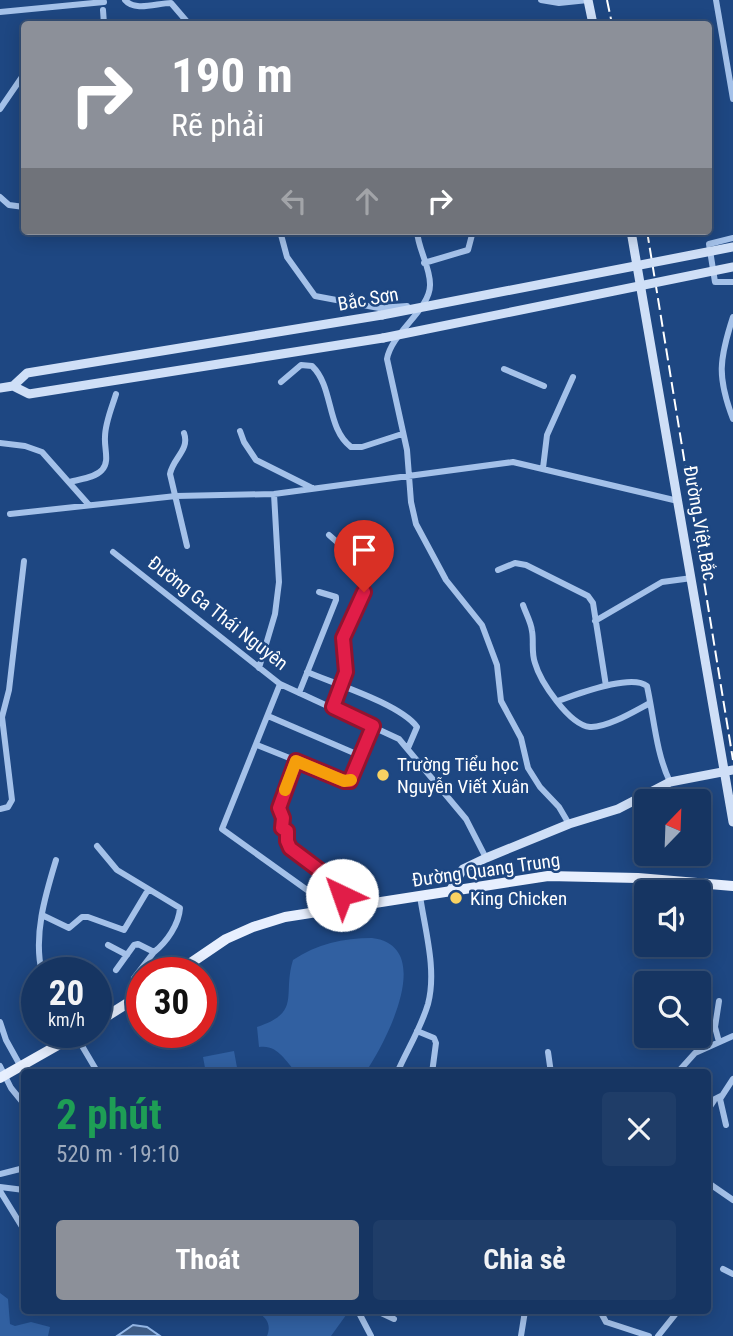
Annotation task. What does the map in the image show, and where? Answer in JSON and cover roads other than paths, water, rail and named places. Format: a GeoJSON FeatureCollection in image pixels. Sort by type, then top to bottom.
{"type":"FeatureCollection","features":[{"type":"Feature","properties":{"kind":"main road"},"geometry":{"type":"LineString","coordinates":[[588,0],[592,21]]}},
{"type":"Feature","properties":{"kind":"main road","name":"Đường Việt Bắc"},"geometry":{"type":"LineString","coordinates":[[632,235],[729,771],[733,822]]}},
{"type":"Feature","properties":{"kind":"main road","name":"Bắc Sơn"},"geometry":{"type":"LineString","coordinates":[[0,388],[13,386],[27,373],[382,315],[733,247]]}},
{"type":"Feature","properties":{"kind":"main road","name":"Bắc Sơn"},"geometry":{"type":"LineString","coordinates":[[13,386],[29,394],[383,338],[733,267]]}},
{"type":"Feature","properties":{"kind":"main road"},"geometry":{"type":"LineString","coordinates":[[450,891],[463,869],[486,858],[569,824],[618,809],[670,782],[729,771]]}},
{"type":"Feature","properties":{"kind":"main road","name":"Đường Quang Trung"},"geometry":{"type":"LineString","coordinates":[[200,957],[226,939],[253,926],[285,917],[536,877],[638,878],[733,886]]}},
{"type":"Feature","properties":{"kind":"main road"},"geometry":{"type":"LineString","coordinates":[[2,1073],[21,1067],[52,1048]]}},
{"type":"Feature","properties":{"kind":"street"},"geometry":{"type":"LineString","coordinates":[[125,0],[136,6],[171,3],[186,21]]}},
{"type":"Feature","properties":{"kind":"street"},"geometry":{"type":"LineString","coordinates":[[541,0],[552,3],[588,0]]}},
{"type":"Feature","properties":{"kind":"street"},"geometry":{"type":"LineString","coordinates":[[716,0],[729,59],[733,99]]}},
{"type":"Feature","properties":{"kind":"street"},"geometry":{"type":"LineString","coordinates":[[0,12],[104,6],[104,21]]}},
{"type":"Feature","properties":{"kind":"street"},"geometry":{"type":"LineString","coordinates":[[0,109],[21,78]]}},
{"type":"Feature","properties":{"kind":"street"},"geometry":{"type":"LineString","coordinates":[[0,197],[9,205],[21,207]]}},
{"type":"Feature","properties":{"kind":"street"},"geometry":{"type":"LineString","coordinates":[[281,235],[287,257],[315,296],[379,308],[423,302]]}},
{"type":"Feature","properties":{"kind":"street"},"geometry":{"type":"LineString","coordinates":[[418,235],[430,285],[428,295],[387,355],[407,450],[416,524],[446,580],[482,625],[497,665],[500,701],[521,737],[528,768],[569,824]]}},
{"type":"Feature","properties":{"kind":"street"},"geometry":{"type":"LineString","coordinates":[[425,262],[468,250],[472,235]]}},
{"type":"Feature","properties":{"kind":"street"},"geometry":{"type":"LineString","coordinates":[[733,239],[709,244],[715,282],[733,282]]}},
{"type":"Feature","properties":{"kind":"street"},"geometry":{"type":"LineString","coordinates":[[733,317],[721,364],[723,390],[733,419]]}},
{"type":"Feature","properties":{"kind":"street"},"geometry":{"type":"LineString","coordinates":[[281,382],[303,364],[312,366],[320,375],[341,435],[351,447],[362,447],[402,434]]}},
{"type":"Feature","properties":{"kind":"street"},"geometry":{"type":"LineString","coordinates":[[504,369],[544,386]]}},
{"type":"Feature","properties":{"kind":"street"},"geometry":{"type":"LineString","coordinates":[[543,468],[547,435],[573,377]]}},
{"type":"Feature","properties":{"kind":"street"},"geometry":{"type":"LineString","coordinates":[[70,482],[95,475],[104,466],[105,434],[116,394]]}},
{"type":"Feature","properties":{"kind":"street"},"geometry":{"type":"LineString","coordinates":[[240,431],[256,460],[314,489]]}},
{"type":"Feature","properties":{"kind":"street"},"geometry":{"type":"LineString","coordinates":[[184,433],[184,450],[173,463],[170,474],[187,546]]}},
{"type":"Feature","properties":{"kind":"street"},"geometry":{"type":"LineString","coordinates":[[0,443],[25,446],[42,452],[89,505]]}},
{"type":"Feature","properties":{"kind":"street"},"geometry":{"type":"LineString","coordinates":[[10,514],[176,496],[274,494],[501,462],[543,468],[678,501]]}},
{"type":"Feature","properties":{"kind":"street"},"geometry":{"type":"LineString","coordinates":[[259,668],[275,614],[279,582],[274,494]]}},
{"type":"Feature","properties":{"kind":"street"},"geometry":{"type":"LineString","coordinates":[[328,535],[371,572],[371,578],[343,638],[346,672],[333,707]]}},
{"type":"Feature","properties":{"kind":"street","name":"Đường Ga Thái Nguyên"},"geometry":{"type":"LineString","coordinates":[[113,552],[280,684],[399,740],[466,819],[486,858]]}},
{"type":"Feature","properties":{"kind":"street"},"geometry":{"type":"LineString","coordinates":[[0,808],[8,807],[12,800],[2,717],[24,561]]}},
{"type":"Feature","properties":{"kind":"street"},"geometry":{"type":"LineString","coordinates":[[498,570],[516,563],[526,565],[583,593],[593,603],[606,686]]}},
{"type":"Feature","properties":{"kind":"street"},"geometry":{"type":"LineString","coordinates":[[595,621],[662,582],[692,578]]}},
{"type":"Feature","properties":{"kind":"street"},"geometry":{"type":"LineString","coordinates":[[299,693],[336,600],[335,597],[319,592]]}},
{"type":"Feature","properties":{"kind":"street"},"geometry":{"type":"LineString","coordinates":[[523,605],[532,628],[535,665],[556,701],[575,719],[590,727],[622,717],[650,703]]}},
{"type":"Feature","properties":{"kind":"street"},"geometry":{"type":"LineString","coordinates":[[307,672],[383,703],[416,725],[408,748]]}},
{"type":"Feature","properties":{"kind":"street"},"geometry":{"type":"LineString","coordinates":[[556,701],[606,686],[641,681],[647,686],[660,758],[670,782]]}},
{"type":"Feature","properties":{"kind":"street"},"geometry":{"type":"LineString","coordinates":[[280,684],[222,830],[336,909],[341,891],[331,877],[290,848],[287,831],[282,828],[283,818],[279,808],[296,761]]}},
{"type":"Feature","properties":{"kind":"street"},"geometry":{"type":"LineString","coordinates":[[268,716],[361,756]]}},
{"type":"Feature","properties":{"kind":"street"},"geometry":{"type":"LineString","coordinates":[[257,745],[347,781],[352,778],[373,726]]}},
{"type":"Feature","properties":{"kind":"street"},"geometry":{"type":"LineString","coordinates":[[97,846],[117,870],[180,908],[174,927],[165,942],[150,957]]}},
{"type":"Feature","properties":{"kind":"street"},"geometry":{"type":"LineString","coordinates":[[39,957],[42,915],[57,860]]}},
{"type":"Feature","properties":{"kind":"street"},"geometry":{"type":"LineString","coordinates":[[42,915],[69,928],[82,917],[88,917],[124,930],[148,890]]}},
{"type":"Feature","properties":{"kind":"street"},"geometry":{"type":"LineString","coordinates":[[399,1069],[428,1003],[430,967],[419,896]]}},
{"type":"Feature","properties":{"kind":"street"},"geometry":{"type":"LineString","coordinates":[[116,970],[138,943],[154,952]]}},
{"type":"Feature","properties":{"kind":"street"},"geometry":{"type":"LineString","coordinates":[[108,945],[127,955]]}},
{"type":"Feature","properties":{"kind":"street"},"geometry":{"type":"LineString","coordinates":[[719,1001],[715,1027],[719,1042]]}},
{"type":"Feature","properties":{"kind":"street"},"geometry":{"type":"LineString","coordinates":[[0,1022],[6,1040],[21,1067]]}},
{"type":"Feature","properties":{"kind":"street"},"geometry":{"type":"LineString","coordinates":[[417,1031],[434,1038],[436,1043],[433,1069]]}},
{"type":"Feature","properties":{"kind":"street"},"geometry":{"type":"LineString","coordinates":[[681,1069],[695,1053],[733,1036]]}},
{"type":"Feature","properties":{"kind":"street"},"geometry":{"type":"LineString","coordinates":[[85,1048],[96,1069]]}},
{"type":"Feature","properties":{"kind":"street"},"geometry":{"type":"LineString","coordinates":[[548,1052],[550,1069]]}},
{"type":"Feature","properties":{"kind":"street"},"geometry":{"type":"LineString","coordinates":[[2,1073],[21,1101]]}},
{"type":"Feature","properties":{"kind":"street"},"geometry":{"type":"LineString","coordinates":[[711,1105],[733,1079]]}},
{"type":"Feature","properties":{"kind":"street"},"geometry":{"type":"LineString","coordinates":[[721,1096],[726,1125]]}},
{"type":"Feature","properties":{"kind":"street"},"geometry":{"type":"LineString","coordinates":[[0,1174],[21,1169]]}},
{"type":"Feature","properties":{"kind":"street"},"geometry":{"type":"LineString","coordinates":[[711,1185],[733,1200]]}},
{"type":"Feature","properties":{"kind":"street"},"geometry":{"type":"LineString","coordinates":[[0,1189],[21,1190]]}},
{"type":"Feature","properties":{"kind":"street"},"geometry":{"type":"LineString","coordinates":[[0,1189],[21,1225]]}},
{"type":"Feature","properties":{"kind":"street"},"geometry":{"type":"LineString","coordinates":[[723,1269],[733,1274]]}},
{"type":"Feature","properties":{"kind":"street"},"geometry":{"type":"LineString","coordinates":[[360,1314],[371,1336]]}},
{"type":"Feature","properties":{"kind":"street"},"geometry":{"type":"LineString","coordinates":[[383,1314],[394,1319]]}},
{"type":"Feature","properties":{"kind":"street"},"geometry":{"type":"LineString","coordinates":[[521,1336],[525,1314]]}},
{"type":"Feature","properties":{"kind":"street"},"geometry":{"type":"LineString","coordinates":[[602,1314],[606,1322],[649,1336]]}},
{"type":"Feature","properties":{"kind":"street"},"geometry":{"type":"LineString","coordinates":[[658,1336],[676,1314]]}},
{"type":"Feature","properties":{"kind":"railway"},"geometry":{"type":"LineString","coordinates":[[607,0],[611,21]]}},
{"type":"Feature","properties":{"kind":"railway"},"geometry":{"type":"LineString","coordinates":[[648,235],[733,760]]}},
{"type":"Feature","properties":{"kind":"place","name":"Trường Tiểu học Nguyễn Viết Xuân"},"geometry":{"type":"Point","coordinates":[383,775]}},
{"type":"Feature","properties":{"kind":"place","name":"King Chicken"},"geometry":{"type":"Point","coordinates":[456,898]}}]}
